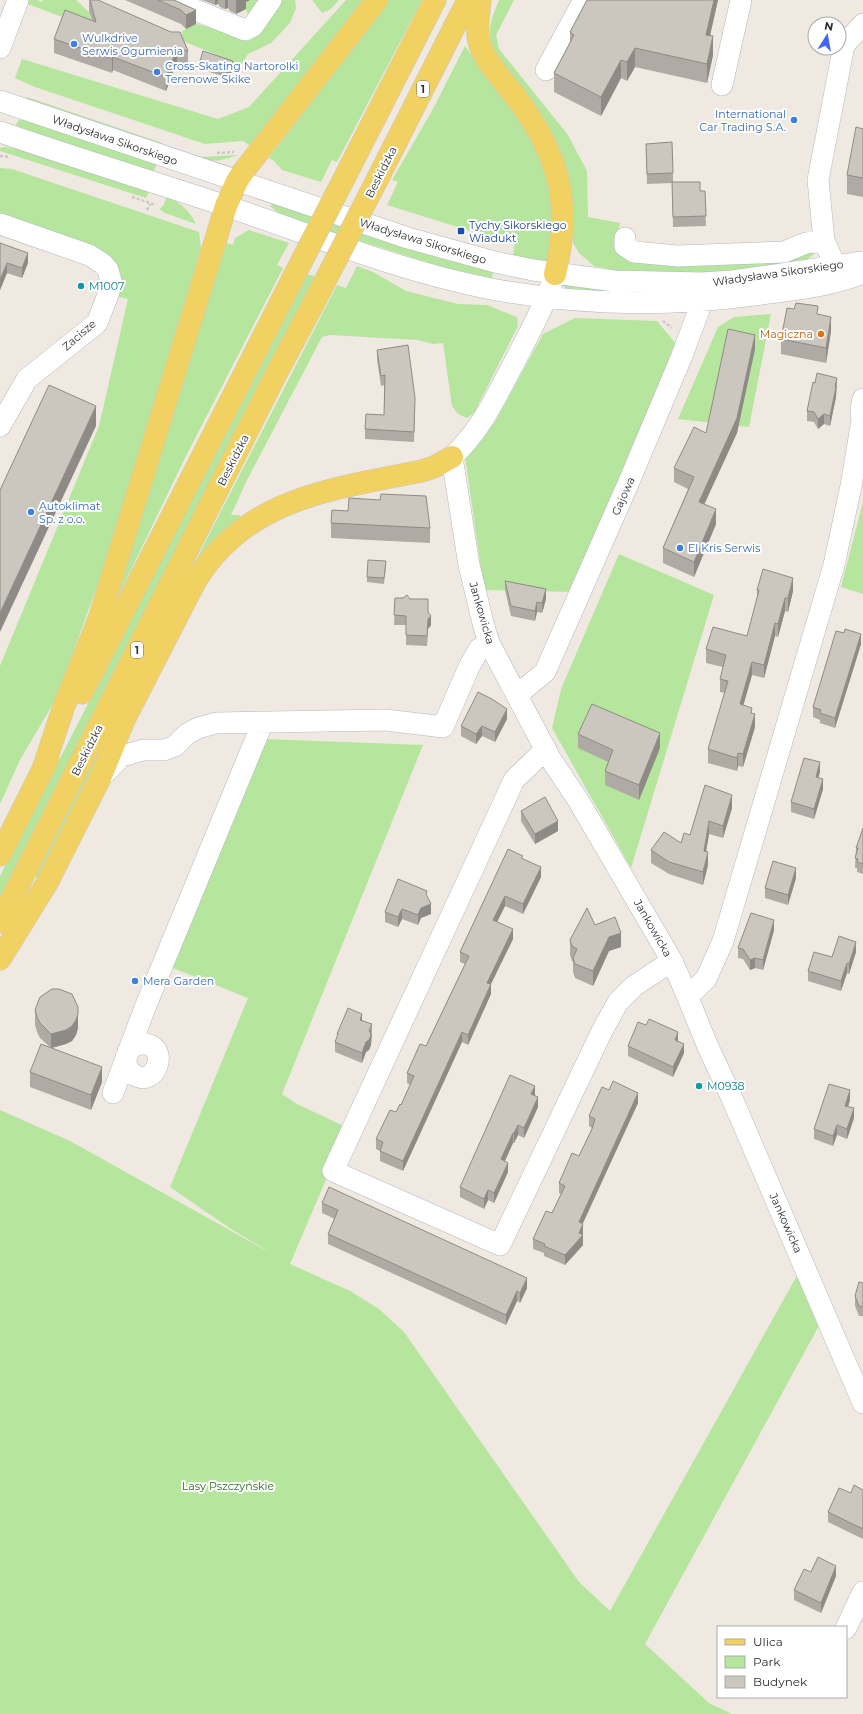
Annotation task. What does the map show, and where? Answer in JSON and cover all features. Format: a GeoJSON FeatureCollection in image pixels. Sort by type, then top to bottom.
{"type":"FeatureCollection","features":[{"type":"Feature","properties":{"kind":"main road"},"geometry":{"type":"LineString","coordinates":[[42,772],[64,706],[98,619],[226,206],[237,181],[377,0]]}},
{"type":"Feature","properties":{"kind":"main road"},"geometry":{"type":"LineString","coordinates":[[0,854],[435,0]]}},
{"type":"Feature","properties":{"kind":"main road","name":"Beskidzka"},"geometry":{"type":"LineString","coordinates":[[0,922],[274,378],[319,293],[468,0]]}},
{"type":"Feature","properties":{"kind":"main road"},"geometry":{"type":"LineString","coordinates":[[480,0],[478,36],[480,45],[491,64],[539,130],[557,175],[563,224],[561,247],[555,274]]}},
{"type":"Feature","properties":{"kind":"main road"},"geometry":{"type":"LineString","coordinates":[[0,959],[47,883],[100,778],[124,720],[196,582],[209,561],[226,542],[263,516],[292,501],[317,493],[422,471],[452,457]]}},
{"type":"Feature","properties":{"kind":"street"},"geometry":{"type":"LineString","coordinates":[[1,40],[18,0]]}},
{"type":"Feature","properties":{"kind":"street"},"geometry":{"type":"LineString","coordinates":[[170,0],[245,30],[252,26],[272,0]]}},
{"type":"Feature","properties":{"kind":"street"},"geometry":{"type":"LineString","coordinates":[[546,70],[584,0]]}},
{"type":"Feature","properties":{"kind":"street"},"geometry":{"type":"LineString","coordinates":[[722,85],[741,0]]}},
{"type":"Feature","properties":{"kind":"street"},"geometry":{"type":"LineString","coordinates":[[839,273],[824,241],[818,180],[844,45],[863,24]]}},
{"type":"Feature","properties":{"kind":"street","name":"Władysława Sikorskiego"},"geometry":{"type":"LineString","coordinates":[[0,101],[415,241],[495,262],[555,274],[636,282],[701,292]]}},
{"type":"Feature","properties":{"kind":"street","name":"Władysława Sikorskiego"},"geometry":{"type":"LineString","coordinates":[[0,132],[391,262],[444,278],[547,298],[632,303],[701,292],[733,281],[839,273],[863,273]]}},
{"type":"Feature","properties":{"kind":"street","name":"Zacisze"},"geometry":{"type":"LineString","coordinates":[[0,224],[88,255],[100,261],[108,270],[111,281],[109,292],[97,322],[27,379],[0,426]]}},
{"type":"Feature","properties":{"kind":"street"},"geometry":{"type":"LineString","coordinates":[[625,238],[625,246],[634,252],[678,256],[784,252],[806,243],[824,241]]}},
{"type":"Feature","properties":{"kind":"street","name":"Władysława Sikorskiego"},"geometry":{"type":"LineString","coordinates":[[839,273],[863,262]]}},
{"type":"Feature","properties":{"kind":"street"},"geometry":{"type":"LineString","coordinates":[[452,457],[481,424],[547,298],[555,274]]}},
{"type":"Feature","properties":{"kind":"street","name":"Gajowa"},"geometry":{"type":"LineString","coordinates":[[517,695],[545,672],[634,470],[689,339],[699,310],[701,292]]}},
{"type":"Feature","properties":{"kind":"street"},"geometry":{"type":"LineString","coordinates":[[688,996],[706,979],[723,941],[834,565],[851,486],[862,420],[862,404]]}},
{"type":"Feature","properties":{"kind":"street","name":"Jankowicka"},"geometry":{"type":"LineString","coordinates":[[452,457],[469,565],[489,643],[546,748],[672,961],[688,996],[708,1047],[732,1096],[863,1403]]}},
{"type":"Feature","properties":{"kind":"street"},"geometry":{"type":"LineString","coordinates":[[100,778],[122,756],[143,750],[164,750],[175,746],[187,734],[198,728],[216,723],[262,724],[386,720],[443,727],[473,661],[480,649],[489,643]]}},
{"type":"Feature","properties":{"kind":"street"},"geometry":{"type":"LineString","coordinates":[[113,1093],[146,1005],[262,724]]}},
{"type":"Feature","properties":{"kind":"street"},"geometry":{"type":"LineString","coordinates":[[546,748],[514,780],[333,1171],[500,1245],[602,1030],[618,1002],[634,986],[672,961]]}},
{"type":"Feature","properties":{"kind":"street"},"geometry":{"type":"LineString","coordinates":[[847,1626],[863,1592]]}},
{"type":"Feature","properties":{"kind":"path"},"geometry":{"type":"LineString","coordinates":[[147,210],[150,204]]}},
{"type":"Feature","properties":{"kind":"green space"},"geometry":{"type":"Polygon","coordinates":[[[27,0],[37,0],[42,2],[43,0],[76,0],[89,12],[94,29],[25,3],[27,0]]]}},
{"type":"Feature","properties":{"kind":"green space"},"geometry":{"type":"Polygon","coordinates":[[[249,0],[270,0],[255,19],[249,17],[244,4],[249,0]]]}},
{"type":"Feature","properties":{"kind":"green space"},"geometry":{"type":"Polygon","coordinates":[[[277,0],[295,0],[296,8],[290,23],[271,43],[248,54],[241,65],[183,41],[182,31],[196,24],[212,28],[216,25],[243,40],[249,40],[260,32],[269,19],[277,0]]]}},
{"type":"Feature","properties":{"kind":"green space"},"geometry":{"type":"Polygon","coordinates":[[[312,0],[339,0],[331,9],[322,13],[312,0]]]}},
{"type":"Feature","properties":{"kind":"green space"},"geometry":{"type":"Polygon","coordinates":[[[346,0],[365,0],[252,147],[243,141],[205,144],[35,87],[15,78],[22,59],[218,119],[249,107],[346,0]]]}},
{"type":"Feature","properties":{"kind":"green space"},"geometry":{"type":"Polygon","coordinates":[[[388,0],[422,0],[337,162],[332,160],[321,182],[282,170],[269,158],[388,0]]]}},
{"type":"Feature","properties":{"kind":"green space"},"geometry":{"type":"Polygon","coordinates":[[[499,0],[514,0],[496,35],[499,49],[568,135],[587,171],[588,217],[620,223],[616,243],[618,251],[814,251],[813,255],[798,266],[702,273],[618,271],[594,266],[579,253],[573,243],[573,209],[569,177],[559,147],[544,118],[494,51],[491,44],[490,25],[499,0]]]}},
{"type":"Feature","properties":{"kind":"green space"},"geometry":{"type":"Polygon","coordinates":[[[465,46],[499,91],[543,156],[554,214],[548,263],[513,256],[515,243],[477,233],[387,205],[398,182],[392,180],[433,109],[465,46]]]}},
{"type":"Feature","properties":{"kind":"green space"},"geometry":{"type":"Polygon","coordinates":[[[27,97],[162,143],[161,147],[25,101],[27,97]]]}},
{"type":"Feature","properties":{"kind":"green space"},"geometry":{"type":"Polygon","coordinates":[[[22,119],[157,163],[153,173],[19,129],[16,125],[18,121],[22,119]]]}},
{"type":"Feature","properties":{"kind":"green space"},"geometry":{"type":"Polygon","coordinates":[[[4,147],[23,150],[149,192],[146,198],[0,151],[0,148],[4,147]]]}},
{"type":"Feature","properties":{"kind":"green space"},"geometry":{"type":"Polygon","coordinates":[[[185,152],[201,157],[238,155],[223,160],[211,160],[199,158],[184,153],[185,152]]]}},
{"type":"Feature","properties":{"kind":"green space"},"geometry":{"type":"Polygon","coordinates":[[[0,168],[12,169],[199,232],[201,248],[108,556],[57,697],[20,760],[0,804],[0,666],[99,426],[128,299],[116,296],[119,283],[0,215],[0,168]]]}},
{"type":"Feature","properties":{"kind":"green space"},"geometry":{"type":"Polygon","coordinates":[[[167,197],[184,208],[191,215],[196,224],[165,213],[159,209],[163,206],[167,197]]]}},
{"type":"Feature","properties":{"kind":"green space"},"geometry":{"type":"Polygon","coordinates":[[[273,203],[444,259],[493,271],[492,278],[442,267],[282,216],[270,206],[273,203]]]}},
{"type":"Feature","properties":{"kind":"green space"},"geometry":{"type":"Polygon","coordinates":[[[249,230],[289,243],[277,265],[283,268],[184,460],[115,603],[224,242],[233,245],[235,238],[249,230]]]}},
{"type":"Feature","properties":{"kind":"green space"},"geometry":{"type":"Polygon","coordinates":[[[357,266],[373,272],[406,291],[458,304],[487,305],[517,317],[518,326],[474,413],[467,418],[458,414],[452,406],[443,343],[433,344],[418,340],[330,335],[322,337],[247,480],[231,515],[239,515],[241,519],[39,878],[34,876],[337,285],[346,288],[357,266]]]}},
{"type":"Feature","properties":{"kind":"green space"},"geometry":{"type":"Polygon","coordinates":[[[307,275],[313,275],[315,279],[0,900],[0,876],[307,275]]]}},
{"type":"Feature","properties":{"kind":"green space"},"geometry":{"type":"Polygon","coordinates":[[[565,284],[610,289],[610,293],[564,290],[565,284]]]}},
{"type":"Feature","properties":{"kind":"green space"},"geometry":{"type":"Polygon","coordinates":[[[771,314],[749,427],[678,419],[718,327],[734,317],[771,314]]]}},
{"type":"Feature","properties":{"kind":"green space"},"geometry":{"type":"Polygon","coordinates":[[[575,318],[657,321],[677,345],[572,592],[484,590],[465,456],[495,422],[543,334],[575,318]]]}},
{"type":"Feature","properties":{"kind":"green space"},"geometry":{"type":"Polygon","coordinates":[[[863,502],[863,594],[841,587],[863,502]]]}},
{"type":"Feature","properties":{"kind":"green space"},"geometry":{"type":"Polygon","coordinates":[[[619,554],[714,595],[631,868],[552,728],[561,689],[619,554]]]}},
{"type":"Feature","properties":{"kind":"green space","name":"Lasy Pszczyńskie"},"geometry":{"type":"Polygon","coordinates":[[[264,739],[423,745],[282,1094],[297,1104],[348,1128],[290,1264],[350,1291],[379,1309],[404,1332],[579,1582],[610,1611],[799,1272],[821,1322],[645,1644],[709,1703],[732,1714],[0,1714],[0,1110],[70,1141],[276,1256],[228,1227],[170,1187],[248,998],[168,966],[264,739]]]}},
{"type":"Feature","properties":{"kind":"building"},"geometry":{"type":"Polygon","coordinates":[[[90,0],[98,0],[171,32],[180,32],[188,51],[177,48],[166,77],[113,57],[112,59],[54,39],[65,10],[96,22],[90,0]]]}},
{"type":"Feature","properties":{"kind":"building"},"geometry":{"type":"Polygon","coordinates":[[[158,0],[174,0],[196,10],[186,15],[181,10],[158,0]]]}},
{"type":"Feature","properties":{"kind":"building"},"geometry":{"type":"Polygon","coordinates":[[[587,0],[714,0],[706,35],[713,36],[707,64],[635,48],[627,62],[621,60],[601,97],[554,73],[574,35],[570,32],[587,0]]]}},
{"type":"Feature","properties":{"kind":"building"},"geometry":{"type":"Polygon","coordinates":[[[203,51],[233,61],[230,73],[199,64],[203,51]]]}},
{"type":"Feature","properties":{"kind":"building"},"geometry":{"type":"Polygon","coordinates":[[[856,127],[863,129],[863,178],[847,175],[856,127]]]}},
{"type":"Feature","properties":{"kind":"building"},"geometry":{"type":"Polygon","coordinates":[[[672,142],[673,173],[647,174],[646,144],[672,142]]]}},
{"type":"Feature","properties":{"kind":"building"},"geometry":{"type":"Polygon","coordinates":[[[672,182],[700,182],[700,191],[705,191],[706,216],[673,217],[672,182]]]}},
{"type":"Feature","properties":{"kind":"building"},"geometry":{"type":"Polygon","coordinates":[[[0,243],[28,253],[22,268],[7,263],[0,280],[0,243]]]}},
{"type":"Feature","properties":{"kind":"building"},"geometry":{"type":"Polygon","coordinates":[[[796,303],[818,306],[817,314],[831,317],[826,348],[781,339],[787,308],[794,309],[796,303]]]}},
{"type":"Feature","properties":{"kind":"building"},"geometry":{"type":"Polygon","coordinates":[[[728,329],[755,335],[737,418],[699,502],[716,509],[694,562],[663,548],[694,477],[674,468],[694,427],[706,433],[728,329]]]}},
{"type":"Feature","properties":{"kind":"building"},"geometry":{"type":"Polygon","coordinates":[[[408,345],[415,398],[414,432],[365,429],[366,414],[384,415],[385,375],[381,376],[377,350],[408,345]]]}},
{"type":"Feature","properties":{"kind":"building"},"geometry":{"type":"Polygon","coordinates":[[[817,373],[837,378],[830,416],[824,414],[818,419],[814,412],[807,411],[813,382],[815,383],[817,373]]]}},
{"type":"Feature","properties":{"kind":"building"},"geometry":{"type":"Polygon","coordinates":[[[49,385],[96,406],[0,613],[0,490],[49,385]]]}},
{"type":"Feature","properties":{"kind":"building"},"geometry":{"type":"Polygon","coordinates":[[[381,494],[426,496],[430,528],[331,523],[332,510],[348,511],[349,498],[380,500],[381,494]]]}},
{"type":"Feature","properties":{"kind":"building"},"geometry":{"type":"Polygon","coordinates":[[[368,560],[386,561],[384,578],[367,577],[368,560]]]}},
{"type":"Feature","properties":{"kind":"building"},"geometry":{"type":"Polygon","coordinates":[[[763,569],[793,578],[788,598],[785,598],[778,624],[775,623],[764,665],[752,662],[740,704],[752,708],[751,713],[755,714],[743,754],[738,753],[737,758],[708,749],[728,681],[720,679],[726,655],[706,649],[713,627],[747,636],[763,569]]]}},
{"type":"Feature","properties":{"kind":"building"},"geometry":{"type":"Polygon","coordinates":[[[505,581],[546,589],[542,603],[537,602],[535,611],[511,606],[505,581]]]}},
{"type":"Feature","properties":{"kind":"building"},"geometry":{"type":"Polygon","coordinates":[[[407,595],[410,599],[428,599],[428,612],[431,616],[428,619],[427,636],[406,635],[406,616],[394,615],[395,598],[403,598],[407,595]]]}},
{"type":"Feature","properties":{"kind":"building"},"geometry":{"type":"Polygon","coordinates":[[[845,629],[861,634],[835,718],[820,713],[821,710],[813,707],[836,631],[844,633],[845,629]]]}},
{"type":"Feature","properties":{"kind":"building"},"geometry":{"type":"Polygon","coordinates":[[[478,692],[507,709],[495,732],[482,726],[476,734],[461,726],[478,692]]]}},
{"type":"Feature","properties":{"kind":"building"},"geometry":{"type":"Polygon","coordinates":[[[592,704],[660,733],[639,785],[605,771],[613,750],[578,734],[592,704]]]}},
{"type":"Feature","properties":{"kind":"building"},"geometry":{"type":"Polygon","coordinates":[[[804,758],[820,762],[816,777],[823,779],[814,809],[791,802],[804,758]]]}},
{"type":"Feature","properties":{"kind":"building"},"geometry":{"type":"Polygon","coordinates":[[[705,785],[732,795],[723,826],[709,821],[704,851],[708,852],[703,872],[669,862],[651,850],[664,832],[681,843],[684,833],[690,835],[705,785]]]}},
{"type":"Feature","properties":{"kind":"building"},"geometry":{"type":"Polygon","coordinates":[[[545,797],[558,821],[535,834],[521,811],[545,797]]]}},
{"type":"Feature","properties":{"kind":"building"},"geometry":{"type":"Polygon","coordinates":[[[863,828],[863,864],[857,862],[858,859],[855,858],[858,848],[856,848],[863,828]]]}},
{"type":"Feature","properties":{"kind":"building"},"geometry":{"type":"Polygon","coordinates":[[[508,849],[523,856],[521,858],[541,867],[523,904],[505,896],[493,920],[513,929],[487,983],[491,984],[468,1035],[462,1032],[403,1161],[380,1151],[383,1142],[376,1139],[390,1110],[396,1112],[400,1104],[401,1105],[414,1076],[407,1073],[420,1044],[426,1046],[469,956],[460,952],[508,849]]]}},
{"type":"Feature","properties":{"kind":"building"},"geometry":{"type":"Polygon","coordinates":[[[773,861],[796,868],[788,895],[765,888],[773,861]]]}},
{"type":"Feature","properties":{"kind":"building"},"geometry":{"type":"Polygon","coordinates":[[[398,879],[427,891],[426,894],[431,904],[421,908],[418,915],[402,909],[398,917],[385,912],[398,879]]]}},
{"type":"Feature","properties":{"kind":"building"},"geometry":{"type":"Polygon","coordinates":[[[587,908],[595,925],[615,917],[621,933],[609,937],[593,971],[575,964],[573,958],[577,949],[572,946],[570,940],[587,908]]]}},
{"type":"Feature","properties":{"kind":"building"},"geometry":{"type":"Polygon","coordinates":[[[751,913],[774,920],[763,960],[755,958],[750,960],[743,949],[738,948],[751,913]]]}},
{"type":"Feature","properties":{"kind":"building"},"geometry":{"type":"Polygon","coordinates":[[[839,936],[856,942],[849,964],[847,963],[841,981],[808,971],[814,952],[832,957],[839,936]]]}},
{"type":"Feature","properties":{"kind":"building"},"geometry":{"type":"Polygon","coordinates":[[[52,989],[59,989],[72,994],[78,1007],[78,1014],[72,1026],[66,1030],[51,1034],[40,1023],[35,1010],[40,997],[52,989]]]}},
{"type":"Feature","properties":{"kind":"building"},"geometry":{"type":"Polygon","coordinates":[[[348,1008],[362,1014],[360,1020],[372,1024],[369,1030],[371,1035],[369,1040],[366,1042],[362,1053],[335,1042],[348,1008]]]}},
{"type":"Feature","properties":{"kind":"building"},"geometry":{"type":"Polygon","coordinates":[[[649,1019],[678,1032],[675,1040],[684,1044],[673,1067],[628,1046],[638,1022],[646,1025],[649,1019]]]}},
{"type":"Feature","properties":{"kind":"building"},"geometry":{"type":"Polygon","coordinates":[[[41,1044],[102,1067],[91,1095],[30,1072],[41,1044]]]}},
{"type":"Feature","properties":{"kind":"building"},"geometry":{"type":"Polygon","coordinates":[[[510,1075],[535,1086],[531,1094],[538,1097],[524,1128],[518,1125],[501,1159],[508,1163],[494,1193],[488,1190],[484,1199],[460,1187],[510,1075]]]}},
{"type":"Feature","properties":{"kind":"building"},"geometry":{"type":"Polygon","coordinates":[[[613,1081],[638,1093],[579,1222],[583,1224],[579,1233],[583,1235],[565,1255],[544,1246],[545,1244],[533,1239],[546,1211],[552,1213],[565,1186],[559,1183],[572,1153],[579,1156],[592,1129],[595,1119],[589,1116],[602,1087],[609,1090],[613,1081]]]}},
{"type":"Feature","properties":{"kind":"building"},"geometry":{"type":"Polygon","coordinates":[[[829,1084],[850,1090],[845,1106],[854,1108],[847,1129],[837,1125],[833,1136],[814,1129],[829,1084]]]}},
{"type":"Feature","properties":{"kind":"building"},"geometry":{"type":"Polygon","coordinates":[[[329,1187],[527,1278],[520,1293],[517,1291],[506,1315],[328,1234],[338,1210],[322,1203],[329,1187]]]}},
{"type":"Feature","properties":{"kind":"building"},"geometry":{"type":"Polygon","coordinates":[[[859,1282],[863,1283],[863,1307],[859,1306],[855,1296],[859,1282]]]}},
{"type":"Feature","properties":{"kind":"building"},"geometry":{"type":"Polygon","coordinates":[[[854,1485],[863,1490],[863,1529],[828,1512],[839,1488],[851,1493],[854,1485]]]}},
{"type":"Feature","properties":{"kind":"building"},"geometry":{"type":"Polygon","coordinates":[[[818,1557],[836,1566],[821,1603],[794,1590],[804,1569],[811,1572],[818,1557]]]}},
{"type":"Feature","properties":{"kind":"place","name":"Wulkdrive Serwis Ogumienia"},"geometry":{"type":"Point","coordinates":[74,44]}},
{"type":"Feature","properties":{"kind":"place","name":"Cross-Skating Nartorolki Terenowe Skike"},"geometry":{"type":"Point","coordinates":[157,72]}},
{"type":"Feature","properties":{"kind":"place","name":"International Car Trading S.A."},"geometry":{"type":"Point","coordinates":[794,120]}},
{"type":"Feature","properties":{"kind":"place","name":"Tychy Sikorskiego Wiadukt"},"geometry":{"type":"Point","coordinates":[461,231]}},
{"type":"Feature","properties":{"kind":"place","name":"M1007"},"geometry":{"type":"Point","coordinates":[81,286]}},
{"type":"Feature","properties":{"kind":"place","name":"Magiczna"},"geometry":{"type":"Point","coordinates":[821,334]}},
{"type":"Feature","properties":{"kind":"place","name":"Autoklimat Sp. z o.o."},"geometry":{"type":"Point","coordinates":[31,512]}},
{"type":"Feature","properties":{"kind":"place","name":"El Kris Serwis"},"geometry":{"type":"Point","coordinates":[680,548]}},
{"type":"Feature","properties":{"kind":"place","name":"Mera Garden"},"geometry":{"type":"Point","coordinates":[135,981]}},
{"type":"Feature","properties":{"kind":"place","name":"M0938"},"geometry":{"type":"Point","coordinates":[699,1086]}}]}
